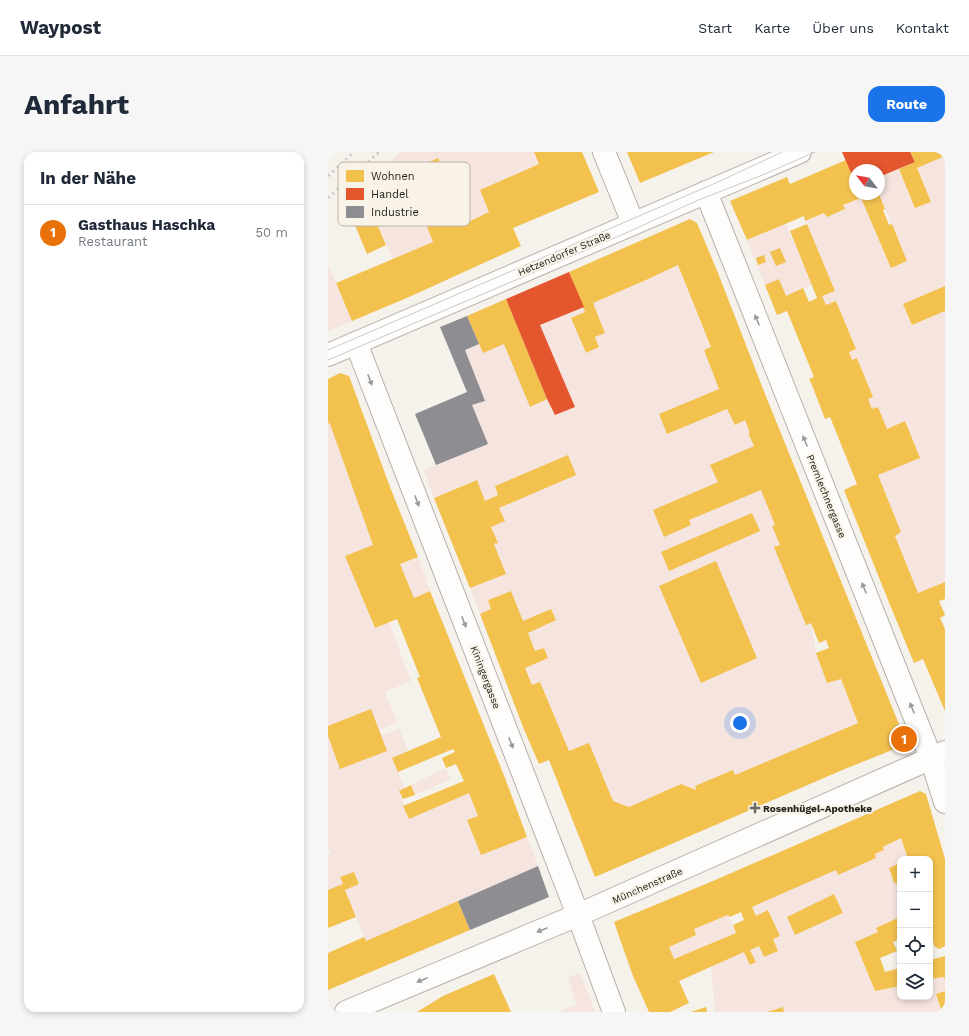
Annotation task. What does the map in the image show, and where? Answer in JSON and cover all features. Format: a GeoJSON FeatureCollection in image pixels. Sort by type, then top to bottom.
{"type":"FeatureCollection","features":[{"type":"Feature","properties":{"kind":"street"},"geometry":{"type":"LineString","coordinates":[[604,152],[633,223]]}},
{"type":"Feature","properties":{"kind":"street","name":"Hetzendorfer Straße"},"geometry":{"type":"LineString","coordinates":[[328,356],[800,152]]}},
{"type":"Feature","properties":{"kind":"street","name":"Premlechnergasse"},"geometry":{"type":"LineString","coordinates":[[706,192],[938,755],[945,802]]}},
{"type":"Feature","properties":{"kind":"street","name":"Kiningergasse"},"geometry":{"type":"LineString","coordinates":[[356,343],[578,915],[614,1012]]}},
{"type":"Feature","properties":{"kind":"street","name":"Münchenstraße"},"geometry":{"type":"LineString","coordinates":[[346,1012],[578,915],[938,755]]}},
{"type":"Feature","properties":{"kind":"shaded area"},"geometry":{"type":"Polygon","coordinates":[[[400,152],[534,152],[539,164],[480,190],[489,212],[470,221],[470,162],[440,162],[439,159],[431,162],[389,162],[400,152]]]}},
{"type":"Feature","properties":{"kind":"shaded area"},"geometry":{"type":"Polygon","coordinates":[[[945,156],[945,286],[903,304],[912,325],[945,311],[945,582],[918,593],[895,536],[901,532],[878,475],[905,421],[887,429],[878,407],[872,409],[868,399],[873,397],[858,359],[852,360],[849,352],[855,349],[836,301],[826,305],[822,296],[835,291],[806,221],[824,213],[827,217],[845,210],[843,205],[856,200],[862,200],[891,268],[907,261],[882,200],[885,200],[885,175],[899,169],[916,208],[931,202],[917,168],[945,156]]]}},
{"type":"Feature","properties":{"kind":"shaded area"},"geometry":{"type":"Polygon","coordinates":[[[786,224],[812,285],[786,296],[779,279],[765,285],[747,240],[786,224]]]}},
{"type":"Feature","properties":{"kind":"shaded area"},"geometry":{"type":"Polygon","coordinates":[[[379,226],[429,226],[427,227],[433,242],[393,259],[379,226]]]}},
{"type":"Feature","properties":{"kind":"shaded area"},"geometry":{"type":"Polygon","coordinates":[[[328,265],[352,321],[328,331],[328,265]]]}},
{"type":"Feature","properties":{"kind":"shaded area"},"geometry":{"type":"Polygon","coordinates":[[[678,265],[711,347],[704,350],[719,389],[659,414],[667,434],[727,409],[735,425],[745,420],[754,446],[718,482],[653,510],[664,537],[690,525],[689,520],[761,490],[775,525],[772,526],[811,623],[816,653],[827,683],[841,679],[858,723],[735,775],[733,770],[695,786],[696,790],[681,784],[629,807],[613,801],[569,751],[540,682],[532,685],[525,668],[548,658],[544,648],[535,651],[528,633],[555,620],[551,609],[523,621],[510,591],[488,600],[491,609],[480,614],[470,588],[506,574],[494,544],[498,543],[491,527],[504,521],[499,508],[575,475],[568,455],[495,486],[498,495],[485,501],[476,480],[434,498],[424,470],[488,444],[472,405],[484,401],[465,350],[479,344],[483,353],[504,344],[530,407],[547,399],[555,415],[575,406],[540,325],[584,307],[585,312],[571,318],[586,353],[599,347],[595,337],[605,333],[593,303],[678,265]],[[715,562],[701,683],[757,658],[715,562]]]}},
{"type":"Feature","properties":{"kind":"shaded area"},"geometry":{"type":"Polygon","coordinates":[[[328,423],[330,424],[373,545],[346,556],[375,628],[389,622],[411,681],[385,692],[397,722],[379,730],[382,736],[399,728],[408,751],[392,758],[405,788],[399,792],[408,818],[469,793],[478,816],[468,820],[481,854],[527,837],[538,866],[366,941],[345,890],[359,884],[355,872],[340,877],[343,884],[328,890],[328,854],[331,853],[328,846],[328,423]]]}},
{"type":"Feature","properties":{"kind":"shaded area"},"geometry":{"type":"Polygon","coordinates":[[[418,557],[430,591],[414,598],[400,564],[418,557]]]}},
{"type":"Feature","properties":{"kind":"shaded area"},"geometry":{"type":"Polygon","coordinates":[[[446,768],[451,779],[415,795],[411,785],[446,768]]]}},
{"type":"Feature","properties":{"kind":"shaded area"},"geometry":{"type":"Polygon","coordinates":[[[901,838],[907,856],[897,856],[897,864],[889,868],[894,883],[896,883],[897,886],[897,918],[876,928],[878,932],[855,942],[875,991],[897,987],[897,1000],[933,1000],[933,979],[944,977],[945,991],[936,994],[942,1012],[784,1012],[782,1007],[766,1012],[715,1012],[711,966],[744,952],[751,965],[756,962],[750,950],[759,946],[764,957],[778,951],[773,939],[780,936],[769,910],[756,916],[752,907],[836,870],[838,875],[876,858],[875,854],[884,850],[883,847],[901,838]],[[834,894],[787,917],[796,935],[843,913],[834,894]]]}},
{"type":"Feature","properties":{"kind":"shaded area"},"geometry":{"type":"Polygon","coordinates":[[[728,915],[736,933],[674,959],[669,947],[696,935],[694,929],[728,915]]]}},
{"type":"Feature","properties":{"kind":"shaded area"},"geometry":{"type":"Polygon","coordinates":[[[580,973],[595,1012],[561,1012],[560,1011],[577,1005],[568,977],[580,973]]]}},
{"type":"Feature","properties":{"kind":"building: Wohnen"},"geometry":{"type":"Polygon","coordinates":[[[534,152],[582,152],[599,192],[513,228],[521,246],[352,321],[336,283],[433,242],[427,227],[429,226],[470,226],[470,221],[489,212],[480,190],[539,164],[534,152]]]}},
{"type":"Feature","properties":{"kind":"building: Wohnen"},"geometry":{"type":"Polygon","coordinates":[[[627,152],[714,152],[640,183],[627,152]]]}},
{"type":"Feature","properties":{"kind":"building: Wohnen"},"geometry":{"type":"Polygon","coordinates":[[[910,152],[945,152],[945,156],[917,168],[931,202],[915,208],[899,169],[915,162],[910,152]]]}},
{"type":"Feature","properties":{"kind":"building: Wohnen"},"geometry":{"type":"Polygon","coordinates":[[[438,158],[440,162],[429,162],[438,158]]]}},
{"type":"Feature","properties":{"kind":"building: Wohnen"},"geometry":{"type":"Polygon","coordinates":[[[846,160],[849,167],[849,200],[856,200],[843,205],[845,209],[827,217],[824,213],[805,221],[804,216],[747,240],[730,201],[787,177],[790,184],[846,160]]]}},
{"type":"Feature","properties":{"kind":"building: Wohnen"},"geometry":{"type":"Polygon","coordinates":[[[862,200],[881,200],[885,209],[883,210],[889,225],[892,224],[907,261],[891,268],[862,200]]]}},
{"type":"Feature","properties":{"kind":"building: Wohnen"},"geometry":{"type":"Polygon","coordinates":[[[690,219],[697,223],[718,273],[765,394],[907,744],[840,771],[595,877],[549,760],[539,764],[523,727],[480,614],[491,609],[488,600],[511,591],[523,621],[551,609],[556,620],[528,633],[535,651],[544,648],[548,658],[525,668],[532,685],[540,682],[569,751],[589,743],[613,801],[629,807],[681,784],[696,790],[695,786],[733,770],[735,775],[858,723],[841,679],[827,683],[816,653],[829,648],[826,640],[819,643],[811,623],[806,625],[774,547],[780,545],[772,526],[775,525],[761,490],[689,520],[691,525],[664,537],[653,510],[718,482],[710,465],[754,446],[748,433],[750,433],[745,420],[735,425],[727,409],[667,434],[659,414],[719,389],[704,350],[711,347],[678,265],[593,303],[605,333],[595,337],[599,347],[586,353],[571,318],[585,312],[569,272],[690,219]]]}},
{"type":"Feature","properties":{"kind":"building: Wohnen"},"geometry":{"type":"Polygon","coordinates":[[[807,224],[835,291],[822,296],[826,305],[836,301],[856,349],[849,352],[852,360],[857,358],[873,397],[868,399],[872,409],[878,407],[887,429],[905,421],[920,458],[878,475],[901,532],[895,536],[918,593],[945,582],[945,599],[939,601],[945,615],[940,618],[945,629],[945,711],[923,659],[914,663],[844,490],[857,484],[830,417],[825,419],[809,379],[814,377],[787,311],[777,315],[765,285],[779,279],[786,296],[803,288],[809,302],[817,298],[790,231],[807,224]]]}},
{"type":"Feature","properties":{"kind":"building: Wohnen"},"geometry":{"type":"Polygon","coordinates":[[[355,226],[378,226],[386,245],[367,254],[355,226]]]}},
{"type":"Feature","properties":{"kind":"building: Wohnen"},"geometry":{"type":"Polygon","coordinates":[[[780,248],[786,262],[776,266],[770,252],[780,248]]]}},
{"type":"Feature","properties":{"kind":"building: Wohnen"},"geometry":{"type":"Polygon","coordinates":[[[764,255],[766,262],[758,265],[756,258],[764,255]]]}},
{"type":"Feature","properties":{"kind":"building: Wohnen"},"geometry":{"type":"Polygon","coordinates":[[[945,286],[945,311],[912,325],[903,304],[945,286]]]}},
{"type":"Feature","properties":{"kind":"building: Wohnen"},"geometry":{"type":"Polygon","coordinates":[[[506,299],[547,399],[530,407],[504,344],[483,353],[467,316],[506,299]]]}},
{"type":"Feature","properties":{"kind":"building: Wohnen"},"geometry":{"type":"Polygon","coordinates":[[[340,373],[349,376],[390,487],[418,557],[400,564],[414,598],[430,591],[527,837],[481,855],[467,820],[478,816],[469,793],[409,819],[403,806],[464,781],[456,764],[446,768],[442,758],[455,752],[453,749],[398,772],[392,758],[441,737],[417,678],[420,677],[397,619],[375,628],[345,556],[373,545],[330,424],[328,423],[328,379],[340,373]]]}},
{"type":"Feature","properties":{"kind":"building: Wohnen"},"geometry":{"type":"Polygon","coordinates":[[[568,455],[576,475],[499,508],[505,521],[491,527],[498,543],[494,544],[506,574],[470,588],[434,498],[477,480],[485,501],[498,495],[495,486],[568,455]]]}},
{"type":"Feature","properties":{"kind":"building: Wohnen"},"geometry":{"type":"Polygon","coordinates":[[[752,513],[760,531],[669,571],[661,552],[752,513]]]}},
{"type":"Feature","properties":{"kind":"building: Wohnen"},"geometry":{"type":"Polygon","coordinates":[[[716,561],[757,658],[701,683],[659,586],[716,561]]]}},
{"type":"Feature","properties":{"kind":"building: Wohnen"},"geometry":{"type":"Polygon","coordinates":[[[371,709],[387,751],[340,769],[328,736],[328,726],[371,709]]]}},
{"type":"Feature","properties":{"kind":"building: Wohnen"},"geometry":{"type":"Polygon","coordinates":[[[411,785],[415,795],[403,799],[399,791],[411,785]]]}},
{"type":"Feature","properties":{"kind":"building: Wohnen"},"geometry":{"type":"Polygon","coordinates":[[[920,791],[926,794],[945,859],[945,946],[939,949],[934,946],[933,940],[933,856],[907,856],[901,838],[883,847],[884,850],[875,854],[876,858],[838,875],[836,870],[752,907],[756,916],[768,910],[780,936],[773,939],[778,951],[764,957],[759,946],[750,950],[756,962],[750,965],[744,952],[679,981],[689,1003],[670,1012],[649,1012],[633,976],[614,922],[713,881],[920,791]],[[741,912],[730,917],[728,915],[694,929],[696,935],[669,947],[674,959],[736,933],[733,925],[744,920],[741,912]]]}},
{"type":"Feature","properties":{"kind":"building: Wohnen"},"geometry":{"type":"Polygon","coordinates":[[[897,864],[897,886],[896,883],[894,883],[889,868],[897,864]]]}},
{"type":"Feature","properties":{"kind":"building: Wohnen"},"geometry":{"type":"Polygon","coordinates":[[[354,872],[359,884],[345,890],[356,917],[328,928],[328,890],[343,884],[340,877],[354,872]]]}},
{"type":"Feature","properties":{"kind":"building: Wohnen"},"geometry":{"type":"Polygon","coordinates":[[[834,894],[843,913],[795,935],[787,917],[834,894]]]}},
{"type":"Feature","properties":{"kind":"building: Wohnen"},"geometry":{"type":"Polygon","coordinates":[[[458,901],[470,930],[328,990],[328,953],[364,937],[366,941],[458,901]]]}},
{"type":"Feature","properties":{"kind":"building: Wohnen"},"geometry":{"type":"Polygon","coordinates":[[[897,918],[897,940],[893,942],[897,951],[880,958],[885,972],[897,969],[897,987],[875,991],[855,942],[878,932],[876,928],[897,918]]]}},
{"type":"Feature","properties":{"kind":"building: Wohnen"},"geometry":{"type":"Polygon","coordinates":[[[945,956],[945,980],[944,977],[933,979],[933,959],[945,956]]]}},
{"type":"Feature","properties":{"kind":"building: Wohnen"},"geometry":{"type":"Polygon","coordinates":[[[494,974],[511,1012],[417,1012],[443,996],[494,974]]]}},
{"type":"Feature","properties":{"kind":"building: Wohnen"},"geometry":{"type":"Polygon","coordinates":[[[945,991],[945,1011],[942,1012],[936,994],[945,991]]]}},
{"type":"Feature","properties":{"kind":"building: Wohnen"},"geometry":{"type":"Polygon","coordinates":[[[706,1007],[707,1012],[691,1012],[706,1007]]]}},
{"type":"Feature","properties":{"kind":"building: Wohnen"},"geometry":{"type":"Polygon","coordinates":[[[783,1007],[784,1012],[767,1012],[783,1007]]]}},
{"type":"Feature","properties":{"kind":"building: Handel"},"geometry":{"type":"Polygon","coordinates":[[[842,152],[910,152],[915,162],[885,174],[885,164],[849,164],[849,168],[842,152]]]}},
{"type":"Feature","properties":{"kind":"building: Handel"},"geometry":{"type":"Polygon","coordinates":[[[569,272],[584,307],[540,325],[575,407],[555,415],[506,299],[569,272]]]}},
{"type":"Feature","properties":{"kind":"building: Industrie"},"geometry":{"type":"Polygon","coordinates":[[[467,316],[479,344],[465,350],[485,401],[472,405],[488,444],[436,465],[415,414],[467,392],[440,327],[467,316]]]}},
{"type":"Feature","properties":{"kind":"building: Industrie"},"geometry":{"type":"Polygon","coordinates":[[[538,866],[549,897],[470,930],[458,901],[538,866]]]}},
{"type":"Feature","properties":{"kind":"tram line"},"geometry":{"type":"LineString","coordinates":[[328,350],[718,182],[782,152]]}},
{"type":"Feature","properties":{"kind":"tram line"},"geometry":{"type":"LineString","coordinates":[[328,360],[626,233],[696,201],[765,174],[815,152]]}},
{"type":"Feature","properties":{"kind":"railway"},"geometry":{"type":"LineString","coordinates":[[328,155],[332,152]]}},
{"type":"Feature","properties":{"kind":"railway"},"geometry":{"type":"LineString","coordinates":[[343,162],[354,152]]}},
{"type":"Feature","properties":{"kind":"railway"},"geometry":{"type":"LineString","coordinates":[[368,162],[379,152]]}},
{"type":"Feature","properties":{"kind":"railway"},"geometry":{"type":"LineString","coordinates":[[328,176],[338,167]]}},
{"type":"Feature","properties":{"kind":"railway"},"geometry":{"type":"LineString","coordinates":[[328,198],[338,189]]}},
{"type":"Feature","properties":{"kind":"place","name":"Gasthaus Haschka"},"geometry":{"type":"Point","coordinates":[904,739]}},
{"type":"Feature","properties":{"kind":"place","name":"Rosenhügel-Apotheke"},"geometry":{"type":"Point","coordinates":[755,808]}}]}
